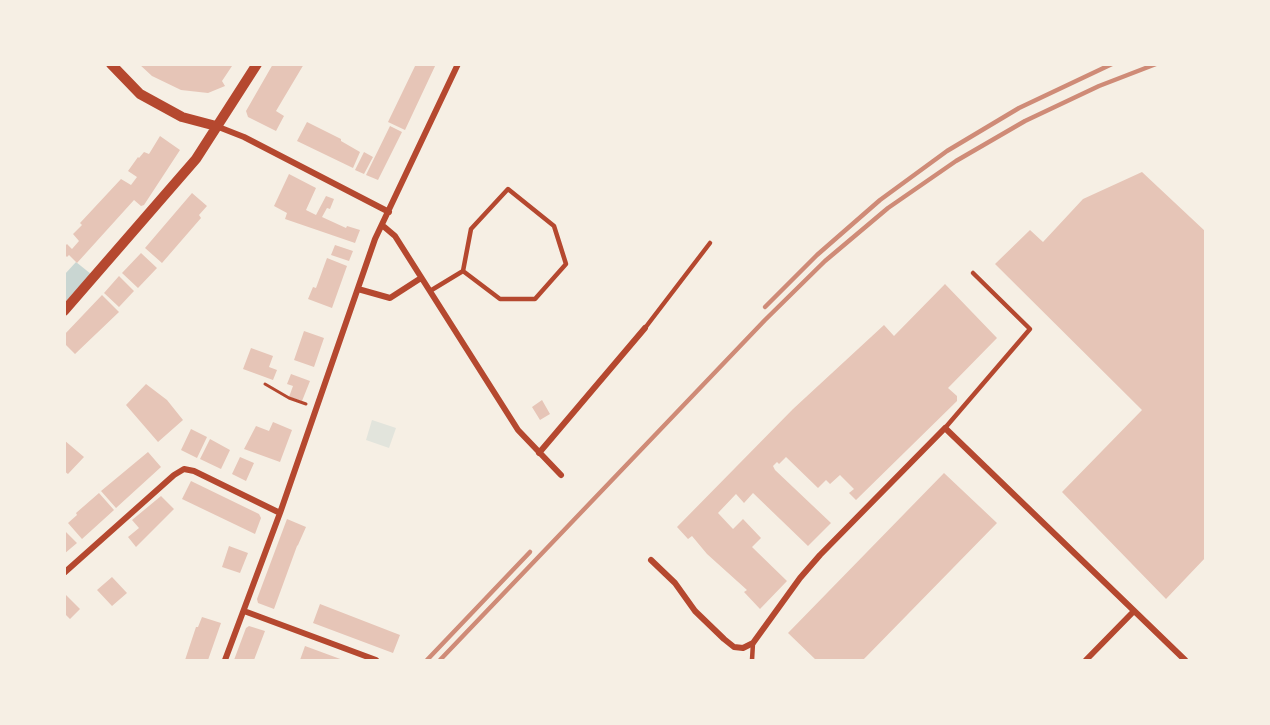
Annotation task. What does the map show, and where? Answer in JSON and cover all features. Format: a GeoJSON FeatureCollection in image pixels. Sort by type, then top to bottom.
{"type":"FeatureCollection","features":[{"type":"Feature","properties":{"kind":"street"},"geometry":{"type":"LineString","coordinates":[[111,64],[140,94],[182,117],[216,126],[244,137],[389,212]]}},
{"type":"Feature","properties":{"kind":"street"},"geometry":{"type":"LineString","coordinates":[[64,311],[196,159],[257,64]]}},
{"type":"Feature","properties":{"kind":"street"},"geometry":{"type":"LineString","coordinates":[[225,660],[280,513],[375,239],[458,64]]}},
{"type":"Feature","properties":{"kind":"street"},"geometry":{"type":"LineString","coordinates":[[382,225],[394,236],[508,416],[528,442],[561,475]]}},
{"type":"Feature","properties":{"kind":"street"},"geometry":{"type":"LineString","coordinates":[[358,289],[390,298],[421,278]]}},
{"type":"Feature","properties":{"kind":"street"},"geometry":{"type":"LineString","coordinates":[[539,453],[645,328]]}},
{"type":"Feature","properties":{"kind":"street"},"geometry":{"type":"LineString","coordinates":[[651,560],[675,583],[694,611],[734,647],[743,648],[753,643],[820,555],[945,428],[1185,660]]}},
{"type":"Feature","properties":{"kind":"street"},"geometry":{"type":"LineString","coordinates":[[64,573],[174,475],[184,469],[194,471],[280,513]]}},
{"type":"Feature","properties":{"kind":"street"},"geometry":{"type":"LineString","coordinates":[[244,611],[376,660]]}},
{"type":"Feature","properties":{"kind":"street"},"geometry":{"type":"LineString","coordinates":[[1086,660],[1134,611]]}},
{"type":"Feature","properties":{"kind":"lane"},"geometry":{"type":"LineString","coordinates":[[430,291],[463,271],[471,229],[508,189],[554,226],[566,264],[535,299],[501,299],[463,271]]}},
{"type":"Feature","properties":{"kind":"lane"},"geometry":{"type":"LineString","coordinates":[[645,328],[710,243]]}},
{"type":"Feature","properties":{"kind":"lane"},"geometry":{"type":"LineString","coordinates":[[945,428],[1030,329],[973,273]]}},
{"type":"Feature","properties":{"kind":"lane"},"geometry":{"type":"LineString","coordinates":[[752,660],[753,643]]}},
{"type":"Feature","properties":{"kind":"path"},"geometry":{"type":"LineString","coordinates":[[265,384],[289,398],[316,407]]}},
{"type":"Feature","properties":{"kind":"shaded area"},"geometry":{"type":"Polygon","coordinates":[[[76,262],[91,274],[65,302],[65,274],[76,262]]]}},
{"type":"Feature","properties":{"kind":"shaded area"},"geometry":{"type":"Polygon","coordinates":[[[372,420],[396,428],[389,448],[366,440],[372,420]]]}},
{"type":"Feature","properties":{"kind":"building"},"geometry":{"type":"Polygon","coordinates":[[[139,64],[230,64],[232,66],[222,81],[225,86],[208,93],[181,90],[152,76],[139,64]]]}},
{"type":"Feature","properties":{"kind":"building"},"geometry":{"type":"Polygon","coordinates":[[[273,64],[304,64],[276,111],[284,116],[276,131],[248,117],[246,111],[273,64]]]}},
{"type":"Feature","properties":{"kind":"building"},"geometry":{"type":"Polygon","coordinates":[[[416,64],[436,64],[405,130],[388,122],[416,64]]]}},
{"type":"Feature","properties":{"kind":"building"},"geometry":{"type":"Polygon","coordinates":[[[307,122],[341,139],[360,152],[353,168],[297,141],[307,122]]]}},
{"type":"Feature","properties":{"kind":"building"},"geometry":{"type":"Polygon","coordinates":[[[390,126],[402,132],[378,180],[366,175],[390,126]]]}},
{"type":"Feature","properties":{"kind":"building"},"geometry":{"type":"Polygon","coordinates":[[[160,136],[180,150],[144,205],[141,206],[134,200],[77,263],[69,255],[67,257],[64,254],[64,247],[67,244],[72,249],[79,241],[73,234],[82,225],[80,223],[121,179],[131,185],[137,177],[128,171],[144,152],[149,154],[160,136]]]}},
{"type":"Feature","properties":{"kind":"building"},"geometry":{"type":"Polygon","coordinates":[[[364,152],[373,157],[364,174],[355,170],[364,152]]]}},
{"type":"Feature","properties":{"kind":"building"},"geometry":{"type":"Polygon","coordinates":[[[1142,172],[1206,232],[1206,557],[1166,599],[1062,492],[1142,410],[995,264],[1030,230],[1043,242],[1083,199],[1142,172]]]}},
{"type":"Feature","properties":{"kind":"building"},"geometry":{"type":"Polygon","coordinates":[[[289,174],[316,188],[306,210],[316,215],[326,196],[334,199],[330,209],[327,208],[322,217],[346,228],[347,226],[360,230],[355,243],[285,219],[287,213],[274,206],[289,174]]]}},
{"type":"Feature","properties":{"kind":"building"},"geometry":{"type":"Polygon","coordinates":[[[192,193],[207,206],[199,215],[201,218],[162,263],[145,248],[192,193]]]}},
{"type":"Feature","properties":{"kind":"building"},"geometry":{"type":"Polygon","coordinates":[[[335,245],[353,251],[349,261],[331,255],[335,245]]]}},
{"type":"Feature","properties":{"kind":"building"},"geometry":{"type":"Polygon","coordinates":[[[141,253],[157,268],[138,288],[122,273],[141,253]]]}},
{"type":"Feature","properties":{"kind":"building"},"geometry":{"type":"Polygon","coordinates":[[[327,258],[347,266],[332,308],[308,299],[313,287],[316,288],[327,258]]]}},
{"type":"Feature","properties":{"kind":"building"},"geometry":{"type":"Polygon","coordinates":[[[119,276],[134,291],[119,307],[104,293],[119,276]]]}},
{"type":"Feature","properties":{"kind":"building"},"geometry":{"type":"Polygon","coordinates":[[[945,284],[997,338],[948,388],[957,396],[957,401],[856,500],[849,493],[854,489],[840,475],[830,484],[826,480],[818,488],[786,457],[779,464],[777,462],[773,466],[775,470],[831,523],[808,546],[753,493],[744,503],[736,494],[718,513],[733,529],[743,519],[761,538],[752,547],[787,581],[760,609],[744,592],[747,590],[707,554],[692,536],[688,539],[677,527],[793,409],[884,325],[894,336],[945,284]]]}},
{"type":"Feature","properties":{"kind":"building"},"geometry":{"type":"Polygon","coordinates":[[[102,295],[119,312],[75,354],[64,343],[64,335],[102,295]]]}},
{"type":"Feature","properties":{"kind":"building"},"geometry":{"type":"Polygon","coordinates":[[[304,331],[324,338],[314,367],[294,360],[304,331]]]}},
{"type":"Feature","properties":{"kind":"building"},"geometry":{"type":"Polygon","coordinates":[[[251,348],[273,356],[269,367],[277,370],[273,380],[243,369],[251,348]]]}},
{"type":"Feature","properties":{"kind":"building"},"geometry":{"type":"Polygon","coordinates":[[[291,374],[310,381],[302,401],[289,397],[293,386],[287,384],[291,374]]]}},
{"type":"Feature","properties":{"kind":"building"},"geometry":{"type":"Polygon","coordinates":[[[146,384],[167,400],[183,420],[158,442],[126,405],[146,384]]]}},
{"type":"Feature","properties":{"kind":"building"},"geometry":{"type":"Polygon","coordinates":[[[542,400],[550,414],[540,420],[532,407],[542,400]]]}},
{"type":"Feature","properties":{"kind":"building"},"geometry":{"type":"Polygon","coordinates":[[[273,422],[292,430],[280,462],[244,449],[256,426],[269,431],[273,422]]]}},
{"type":"Feature","properties":{"kind":"building"},"geometry":{"type":"Polygon","coordinates":[[[191,429],[207,437],[197,458],[181,450],[191,429]]]}},
{"type":"Feature","properties":{"kind":"building"},"geometry":{"type":"Polygon","coordinates":[[[210,439],[230,450],[221,469],[200,459],[210,439]]]}},
{"type":"Feature","properties":{"kind":"building"},"geometry":{"type":"Polygon","coordinates":[[[64,440],[84,457],[68,474],[64,471],[64,440]]]}},
{"type":"Feature","properties":{"kind":"building"},"geometry":{"type":"Polygon","coordinates":[[[148,452],[161,467],[116,508],[101,491],[148,452]]]}},
{"type":"Feature","properties":{"kind":"building"},"geometry":{"type":"Polygon","coordinates":[[[240,457],[254,463],[246,481],[232,474],[240,457]]]}},
{"type":"Feature","properties":{"kind":"building"},"geometry":{"type":"Polygon","coordinates":[[[944,473],[997,523],[863,660],[816,660],[788,633],[944,473]]]}},
{"type":"Feature","properties":{"kind":"building"},"geometry":{"type":"Polygon","coordinates":[[[191,481],[259,514],[261,518],[255,534],[182,499],[191,481]]]}},
{"type":"Feature","properties":{"kind":"building"},"geometry":{"type":"Polygon","coordinates":[[[99,493],[114,510],[82,539],[68,523],[99,493]]]}},
{"type":"Feature","properties":{"kind":"building"},"geometry":{"type":"Polygon","coordinates":[[[161,496],[174,509],[136,547],[128,537],[139,528],[132,520],[161,496]]]}},
{"type":"Feature","properties":{"kind":"building"},"geometry":{"type":"Polygon","coordinates":[[[287,519],[306,527],[274,609],[258,603],[257,599],[287,519]]]}},
{"type":"Feature","properties":{"kind":"building"},"geometry":{"type":"Polygon","coordinates":[[[64,530],[77,543],[64,554],[64,530]]]}},
{"type":"Feature","properties":{"kind":"building"},"geometry":{"type":"Polygon","coordinates":[[[229,546],[248,553],[240,573],[222,567],[229,546]]]}},
{"type":"Feature","properties":{"kind":"building"},"geometry":{"type":"Polygon","coordinates":[[[112,577],[127,593],[112,606],[97,590],[112,577]]]}},
{"type":"Feature","properties":{"kind":"building"},"geometry":{"type":"Polygon","coordinates":[[[64,593],[80,609],[70,619],[64,613],[64,593]]]}},
{"type":"Feature","properties":{"kind":"building"},"geometry":{"type":"Polygon","coordinates":[[[320,604],[400,635],[393,653],[313,623],[320,604]]]}},
{"type":"Feature","properties":{"kind":"building"},"geometry":{"type":"Polygon","coordinates":[[[202,617],[221,623],[208,660],[185,660],[196,627],[202,617]]]}},
{"type":"Feature","properties":{"kind":"building"},"geometry":{"type":"Polygon","coordinates":[[[249,626],[265,631],[254,660],[234,660],[246,628],[249,626]]]}},
{"type":"Feature","properties":{"kind":"building"},"geometry":{"type":"Polygon","coordinates":[[[305,646],[343,660],[300,660],[305,646]]]}},
{"type":"Feature","properties":{"kind":"railway"},"geometry":{"type":"LineString","coordinates":[[765,307],[817,255],[880,200],[947,151],[1019,108],[1112,64]]}},
{"type":"Feature","properties":{"kind":"railway"},"geometry":{"type":"LineString","coordinates":[[440,660],[765,320],[825,261],[888,208],[956,161],[1025,121],[1099,86],[1156,64]]}},
{"type":"Feature","properties":{"kind":"railway"},"geometry":{"type":"LineString","coordinates":[[427,660],[530,552]]}}]}
